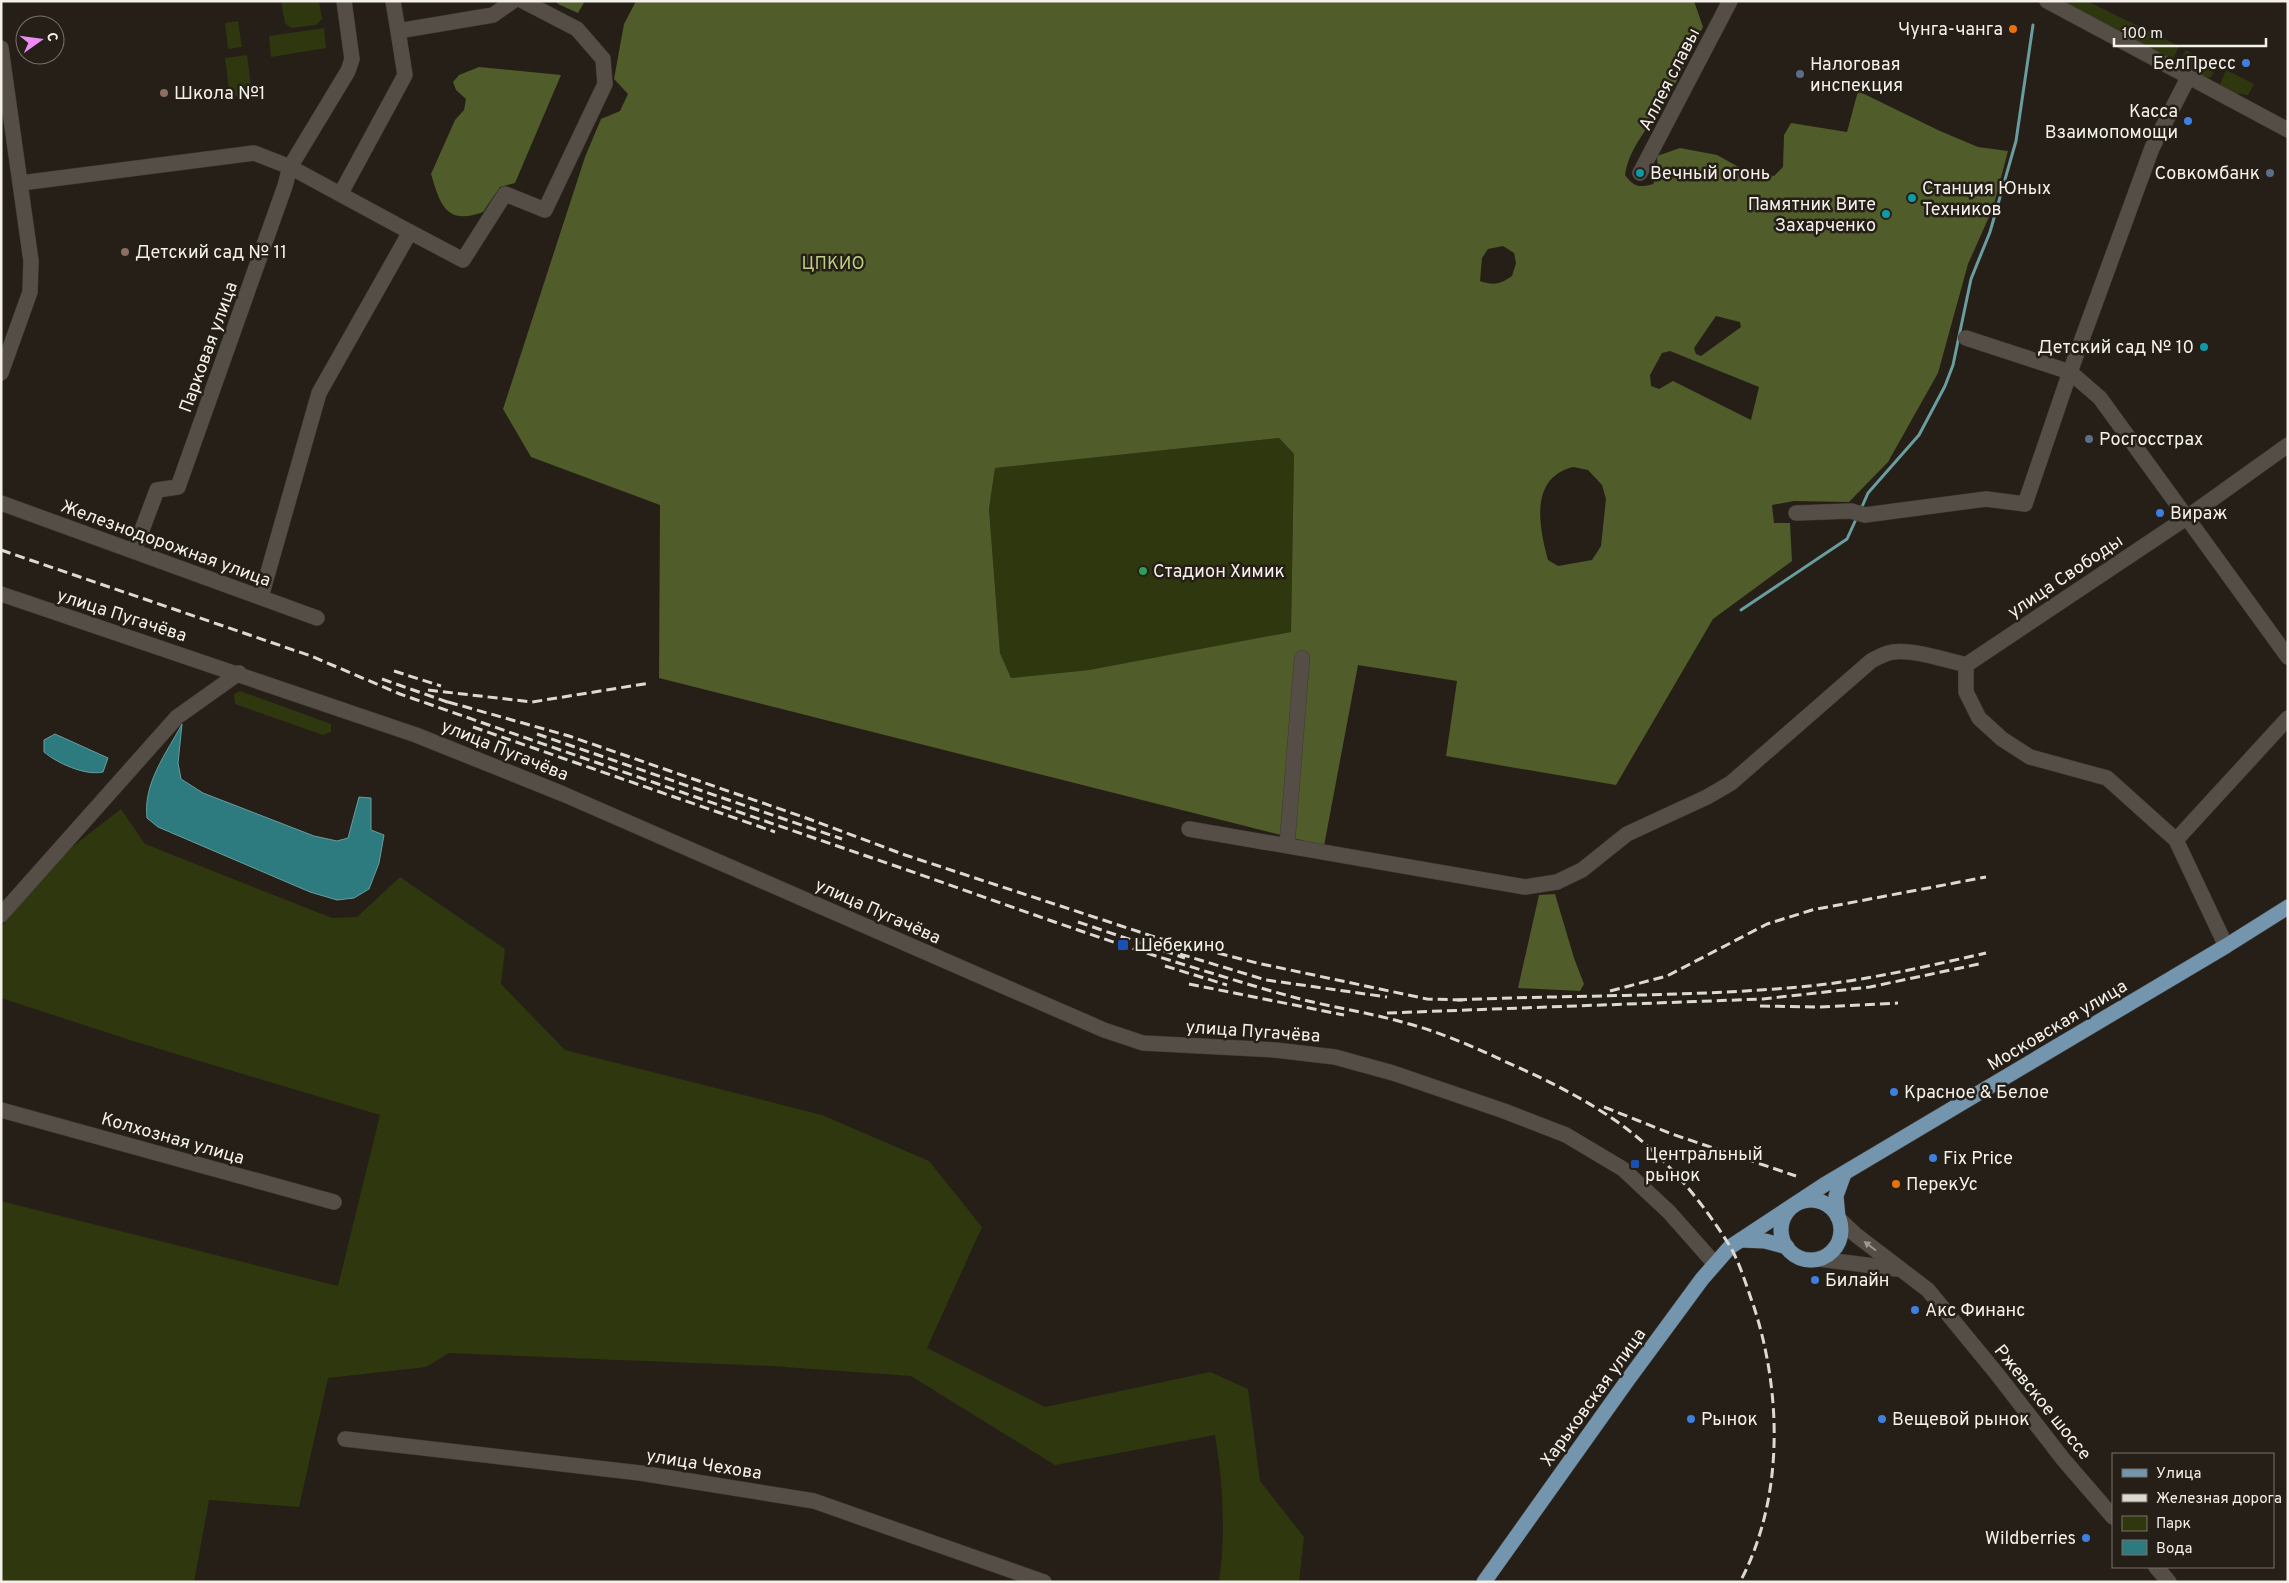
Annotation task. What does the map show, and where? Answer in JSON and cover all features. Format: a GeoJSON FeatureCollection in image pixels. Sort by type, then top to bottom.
{"type":"FeatureCollection","features":[{"type":"Feature","properties":{"kind":"main road","name":"Московская улица"},"geometry":{"type":"LineString","coordinates":[[1795,1205],[2288,907]]}},
{"type":"Feature","properties":{"kind":"main road"},"geometry":{"type":"LineString","coordinates":[[1839,1218],[1823,1202],[1808,1200],[1795,1205],[1789,1210],[1782,1224],[1783,1240],[1787,1247],[1801,1258],[1819,1259],[1827,1256],[1838,1244],[1841,1236],[1839,1218],[1836,1196],[1844,1174]]}},
{"type":"Feature","properties":{"kind":"main road","name":"Харьковская улица"},"geometry":{"type":"LineString","coordinates":[[1484,1582],[1627,1381],[1715,1264],[1730,1247],[1795,1205]]}},
{"type":"Feature","properties":{"kind":"main road"},"geometry":{"type":"LineString","coordinates":[[1740,1240],[1766,1241],[1787,1247]]}},
{"type":"Feature","properties":{"kind":"street","name":"Парковая улица"},"geometry":{"type":"LineString","coordinates":[[134,551],[157,490],[178,487],[285,186],[290,167],[350,65],[352,59],[344,1]]}},
{"type":"Feature","properties":{"kind":"street"},"geometry":{"type":"LineString","coordinates":[[341,193],[405,75],[393,1]]}},
{"type":"Feature","properties":{"kind":"street"},"geometry":{"type":"LineString","coordinates":[[398,31],[494,15],[513,1]]}},
{"type":"Feature","properties":{"kind":"street"},"geometry":{"type":"LineString","coordinates":[[21,184],[254,152],[290,167],[341,193],[463,260],[505,194],[545,210],[605,84],[603,59],[577,29],[523,1]]}},
{"type":"Feature","properties":{"kind":"street","name":"Аллея славы"},"geometry":{"type":"LineString","coordinates":[[1640,173],[1730,1]]}},
{"type":"Feature","properties":{"kind":"street"},"geometry":{"type":"LineString","coordinates":[[2047,1],[2288,130]]}},
{"type":"Feature","properties":{"kind":"street"},"geometry":{"type":"LineString","coordinates":[[1,48],[31,261],[30,292],[1,373]]}},
{"type":"Feature","properties":{"kind":"street"},"geometry":{"type":"LineString","coordinates":[[1796,514],[1858,513],[1986,499],[2026,504],[2070,372],[2152,148],[2188,78]]}},
{"type":"Feature","properties":{"kind":"street"},"geometry":{"type":"LineString","coordinates":[[261,597],[319,394],[410,232]]}},
{"type":"Feature","properties":{"kind":"street"},"geometry":{"type":"LineString","coordinates":[[1966,338],[2070,372],[2100,398],[2288,656]]}},
{"type":"Feature","properties":{"kind":"street","name":"улица Свободы"},"geometry":{"type":"LineString","coordinates":[[1966,665],[2186,518],[2288,445]]}},
{"type":"Feature","properties":{"kind":"street","name":"Железнодорожная улица"},"geometry":{"type":"LineString","coordinates":[[1,503],[317,618]]}},
{"type":"Feature","properties":{"kind":"street","name":"улица Пугачёва"},"geometry":{"type":"LineString","coordinates":[[1,594],[239,673],[416,735],[563,794],[1104,1030],[1143,1043],[1275,1050],[1335,1056],[1393,1073],[1504,1111],[1566,1135],[1622,1169],[1669,1212],[1715,1264]]}},
{"type":"Feature","properties":{"kind":"street"},"geometry":{"type":"LineString","coordinates":[[1189,828],[1525,888],[1557,882],[1582,870],[1627,834],[1706,797],[1731,783],[1871,661],[1884,654],[1895,652],[1938,657],[1966,665],[1966,692],[1979,718],[2002,739],[2030,757],[2107,778],[2176,840],[2226,946]]}},
{"type":"Feature","properties":{"kind":"street"},"geometry":{"type":"LineString","coordinates":[[1287,845],[1302,658]]}},
{"type":"Feature","properties":{"kind":"street"},"geometry":{"type":"LineString","coordinates":[[1,915],[177,717],[239,673]]}},
{"type":"Feature","properties":{"kind":"street"},"geometry":{"type":"LineString","coordinates":[[2176,840],[2288,718]]}},
{"type":"Feature","properties":{"kind":"street","name":"Колхозная улица"},"geometry":{"type":"LineString","coordinates":[[1,1110],[334,1202]]}},
{"type":"Feature","properties":{"kind":"street","name":"Ржевское шоссе"},"geometry":{"type":"LineString","coordinates":[[1839,1218],[1856,1235],[1928,1290],[2063,1459],[2112,1516]]}},
{"type":"Feature","properties":{"kind":"street"},"geometry":{"type":"LineString","coordinates":[[1819,1259],[1901,1270]]}},
{"type":"Feature","properties":{"kind":"street","name":"улица Чехова"},"geometry":{"type":"LineString","coordinates":[[345,1439],[640,1473],[814,1501],[1044,1582]]}},
{"type":"Feature","properties":{"kind":"street"},"geometry":{"type":"LineString","coordinates":[[2157,1568],[2169,1582]]}},
{"type":"Feature","properties":{"kind":"green space"},"geometry":{"type":"Polygon","coordinates":[[[281,1],[319,1],[322,19],[316,25],[291,28],[285,23],[281,1]]]}},
{"type":"Feature","properties":{"kind":"green space"},"geometry":{"type":"Polygon","coordinates":[[[556,1],[585,1],[578,13],[558,4],[556,1]]]}},
{"type":"Feature","properties":{"kind":"green space","name":"ЦПКИО"},"geometry":{"type":"Polygon","coordinates":[[[636,1],[1694,1],[1703,27],[1665,103],[1632,152],[1625,175],[1637,186],[1653,184],[1658,174],[1657,156],[1680,148],[1717,155],[1744,170],[1774,176],[1783,167],[1784,135],[1791,123],[1847,132],[1858,91],[1940,131],[1978,147],[2008,151],[1993,208],[1968,264],[1938,373],[1888,462],[1849,502],[1794,501],[1772,505],[1774,523],[1790,523],[1792,561],[1713,619],[1616,785],[1446,756],[1457,681],[1358,665],[1324,846],[659,678],[660,505],[531,457],[503,409],[585,157],[601,119],[620,111],[628,94],[614,79],[624,24],[636,1]],[[1503,246],[1488,249],[1482,258],[1480,281],[1497,283],[1512,276],[1516,263],[1514,253],[1503,246]],[[1716,316],[1694,348],[1696,354],[1701,356],[1741,327],[1740,322],[1716,316]],[[1670,351],[1662,353],[1650,375],[1651,386],[1659,389],[1673,381],[1751,420],[1759,387],[1670,351]],[[1279,438],[995,468],[989,509],[1000,653],[1011,678],[1089,670],[1291,632],[1294,454],[1279,438]],[[1573,467],[1559,473],[1549,482],[1543,493],[1540,519],[1548,560],[1558,566],[1592,560],[1601,546],[1606,499],[1602,485],[1588,470],[1573,467]]]}},
{"type":"Feature","properties":{"kind":"green space"},"geometry":{"type":"Polygon","coordinates":[[[2062,1],[2087,1],[2179,46],[2173,60],[2062,1]]]}},
{"type":"Feature","properties":{"kind":"green space"},"geometry":{"type":"Polygon","coordinates":[[[238,21],[242,47],[228,49],[225,23],[238,21]]]}},
{"type":"Feature","properties":{"kind":"green space"},"geometry":{"type":"Polygon","coordinates":[[[324,28],[326,48],[271,57],[269,36],[324,28]]]}},
{"type":"Feature","properties":{"kind":"green space"},"geometry":{"type":"Polygon","coordinates":[[[2186,50],[2217,66],[2211,77],[2205,78],[2179,64],[2186,50]]]}},
{"type":"Feature","properties":{"kind":"green space"},"geometry":{"type":"Polygon","coordinates":[[[247,55],[252,94],[230,97],[225,58],[247,55]]]}},
{"type":"Feature","properties":{"kind":"green space"},"geometry":{"type":"Polygon","coordinates":[[[479,67],[561,75],[515,183],[500,187],[483,212],[471,216],[461,216],[447,210],[442,203],[431,174],[455,120],[464,110],[466,99],[456,90],[453,82],[459,75],[479,67]]]}},
{"type":"Feature","properties":{"kind":"green space"},"geometry":{"type":"Polygon","coordinates":[[[2226,70],[2254,84],[2248,95],[2234,93],[2220,85],[2226,70]]]}},
{"type":"Feature","properties":{"kind":"green space","name":"Стадион Химик"},"geometry":{"type":"Polygon","coordinates":[[[1279,438],[1294,454],[1291,633],[1089,670],[1011,678],[1000,653],[989,509],[995,468],[1279,438]]]}},
{"type":"Feature","properties":{"kind":"green space"},"geometry":{"type":"Polygon","coordinates":[[[240,691],[331,724],[331,732],[323,735],[235,704],[234,694],[240,691]]]}},
{"type":"Feature","properties":{"kind":"green space"},"geometry":{"type":"Polygon","coordinates":[[[121,809],[145,844],[332,918],[357,917],[400,877],[505,949],[501,984],[565,1050],[822,1115],[929,1161],[982,1227],[927,1348],[1045,1407],[1210,1372],[1248,1389],[1260,1481],[1304,1537],[1299,1582],[1219,1582],[1223,1508],[1215,1435],[1055,1465],[911,1376],[770,1366],[449,1353],[426,1367],[328,1378],[299,1507],[209,1500],[194,1582],[1,1582],[1,1201],[338,1286],[380,1115],[136,1042],[1,998],[1,927],[67,851],[121,809]]]}},
{"type":"Feature","properties":{"kind":"green space"},"geometry":{"type":"Polygon","coordinates":[[[1555,894],[1574,958],[1584,984],[1580,991],[1518,988],[1539,895],[1555,894]]]}},
{"type":"Feature","properties":{"kind":"water"},"geometry":{"type":"Polygon","coordinates":[[[182,724],[178,763],[181,779],[203,793],[314,836],[337,841],[348,838],[359,797],[371,798],[371,830],[384,835],[379,863],[369,889],[354,898],[337,900],[310,892],[158,827],[147,818],[147,805],[152,781],[182,724]]]}},
{"type":"Feature","properties":{"kind":"water"},"geometry":{"type":"Polygon","coordinates":[[[55,734],[108,758],[103,772],[88,772],[72,768],[44,752],[44,740],[55,734]]]}},
{"type":"Feature","properties":{"kind":"waterway"},"geometry":{"type":"LineString","coordinates":[[1861,509],[1868,493],[1919,435],[1945,386],[1953,365],[1971,279],[1990,232],[2016,141],[2033,25]]}},
{"type":"Feature","properties":{"kind":"waterway"},"geometry":{"type":"LineString","coordinates":[[1741,610],[1847,539],[1857,517]]}},
{"type":"Feature","properties":{"kind":"railway"},"geometry":{"type":"LineString","coordinates":[[1,550],[311,656],[400,694],[1093,935],[1267,990],[1390,1019],[1441,1034],[1535,1075],[1595,1107],[1623,1126],[1654,1152],[1696,1198],[1735,1255],[1754,1307],[1770,1375],[1774,1446],[1765,1516],[1754,1550],[1740,1582]]}},
{"type":"Feature","properties":{"kind":"railway"},"geometry":{"type":"LineString","coordinates":[[394,671],[441,686]]}},
{"type":"Feature","properties":{"kind":"railway"},"geometry":{"type":"LineString","coordinates":[[382,679],[453,704]]}},
{"type":"Feature","properties":{"kind":"railway"},"geometry":{"type":"LineString","coordinates":[[428,690],[532,702],[650,683]]}},
{"type":"Feature","properties":{"kind":"railway"},"geometry":{"type":"LineString","coordinates":[[448,702],[569,736],[809,819],[905,855],[1158,938],[1257,963],[1427,999],[1463,1000]]}},
{"type":"Feature","properties":{"kind":"railway"},"geometry":{"type":"LineString","coordinates":[[473,727],[775,832]]}},
{"type":"Feature","properties":{"kind":"railway"},"geometry":{"type":"LineString","coordinates":[[537,734],[842,839]]}},
{"type":"Feature","properties":{"kind":"railway"},"geometry":{"type":"LineString","coordinates":[[1610,991],[1667,976],[1767,924],[1812,910],[1986,877]]}},
{"type":"Feature","properties":{"kind":"railway"},"geometry":{"type":"LineString","coordinates":[[1078,922],[1185,958]]}},
{"type":"Feature","properties":{"kind":"railway"},"geometry":{"type":"LineString","coordinates":[[1457,1000],[1705,993],[1813,986],[1863,979],[1986,953]]}},
{"type":"Feature","properties":{"kind":"railway"},"geometry":{"type":"LineString","coordinates":[[1180,954],[1266,980],[1387,997]]}},
{"type":"Feature","properties":{"kind":"railway"},"geometry":{"type":"LineString","coordinates":[[1387,1013],[1763,999],[1870,987],[1979,964]]}},
{"type":"Feature","properties":{"kind":"railway"},"geometry":{"type":"LineString","coordinates":[[1165,966],[1227,985]]}},
{"type":"Feature","properties":{"kind":"railway"},"geometry":{"type":"LineString","coordinates":[[1189,984],[1344,1015]]}},
{"type":"Feature","properties":{"kind":"railway"},"geometry":{"type":"LineString","coordinates":[[1760,1006],[1818,1007],[1898,1003]]}},
{"type":"Feature","properties":{"kind":"railway"},"geometry":{"type":"LineString","coordinates":[[1604,1107],[1672,1134],[1796,1176]]}},
{"type":"Feature","properties":{"kind":"place","name":"Чунга-чанга"},"geometry":{"type":"Point","coordinates":[2013,29]}},
{"type":"Feature","properties":{"kind":"place","name":"БелПресс"},"geometry":{"type":"Point","coordinates":[2246,63]}},
{"type":"Feature","properties":{"kind":"place","name":"Налоговая инспекция"},"geometry":{"type":"Point","coordinates":[1800,74]}},
{"type":"Feature","properties":{"kind":"place","name":"Школа №1"},"geometry":{"type":"Point","coordinates":[164,93]}},
{"type":"Feature","properties":{"kind":"place","name":"Касса Взаимопомощи"},"geometry":{"type":"Point","coordinates":[2188,121]}},
{"type":"Feature","properties":{"kind":"place","name":"Вечный огонь"},"geometry":{"type":"Point","coordinates":[1640,173]}},
{"type":"Feature","properties":{"kind":"place","name":"Совкомбанк"},"geometry":{"type":"Point","coordinates":[2270,173]}},
{"type":"Feature","properties":{"kind":"place","name":"Станция Юных Техников"},"geometry":{"type":"Point","coordinates":[1912,198]}},
{"type":"Feature","properties":{"kind":"place","name":"Памятник Вите Захарченко"},"geometry":{"type":"Point","coordinates":[1886,214]}},
{"type":"Feature","properties":{"kind":"place","name":"Детский сад № 11"},"geometry":{"type":"Point","coordinates":[125,252]}},
{"type":"Feature","properties":{"kind":"place","name":"Детский сад № 10"},"geometry":{"type":"Point","coordinates":[2204,347]}},
{"type":"Feature","properties":{"kind":"place","name":"Росгосстрах"},"geometry":{"type":"Point","coordinates":[2089,439]}},
{"type":"Feature","properties":{"kind":"place","name":"Вираж"},"geometry":{"type":"Point","coordinates":[2160,513]}},
{"type":"Feature","properties":{"kind":"place","name":"Стадион Химик"},"geometry":{"type":"Point","coordinates":[1143,571]}},
{"type":"Feature","properties":{"kind":"place","name":"Шебекино"},"geometry":{"type":"Point","coordinates":[1123,945]}},
{"type":"Feature","properties":{"kind":"place","name":"Красное & Белое"},"geometry":{"type":"Point","coordinates":[1894,1092]}},
{"type":"Feature","properties":{"kind":"place","name":"Fix Price"},"geometry":{"type":"Point","coordinates":[1933,1158]}},
{"type":"Feature","properties":{"kind":"place","name":"Центральный рынок"},"geometry":{"type":"Point","coordinates":[1635,1164]}},
{"type":"Feature","properties":{"kind":"place","name":"ПерекУс"},"geometry":{"type":"Point","coordinates":[1896,1184]}},
{"type":"Feature","properties":{"kind":"place","name":"Билайн"},"geometry":{"type":"Point","coordinates":[1815,1280]}},
{"type":"Feature","properties":{"kind":"place","name":"Акс Финанс"},"geometry":{"type":"Point","coordinates":[1915,1310]}},
{"type":"Feature","properties":{"kind":"place","name":"Рынок"},"geometry":{"type":"Point","coordinates":[1691,1419]}},
{"type":"Feature","properties":{"kind":"place","name":"Вещевой рынок"},"geometry":{"type":"Point","coordinates":[1882,1419]}},
{"type":"Feature","properties":{"kind":"place","name":"Wildberries"},"geometry":{"type":"Point","coordinates":[2086,1538]}}]}
